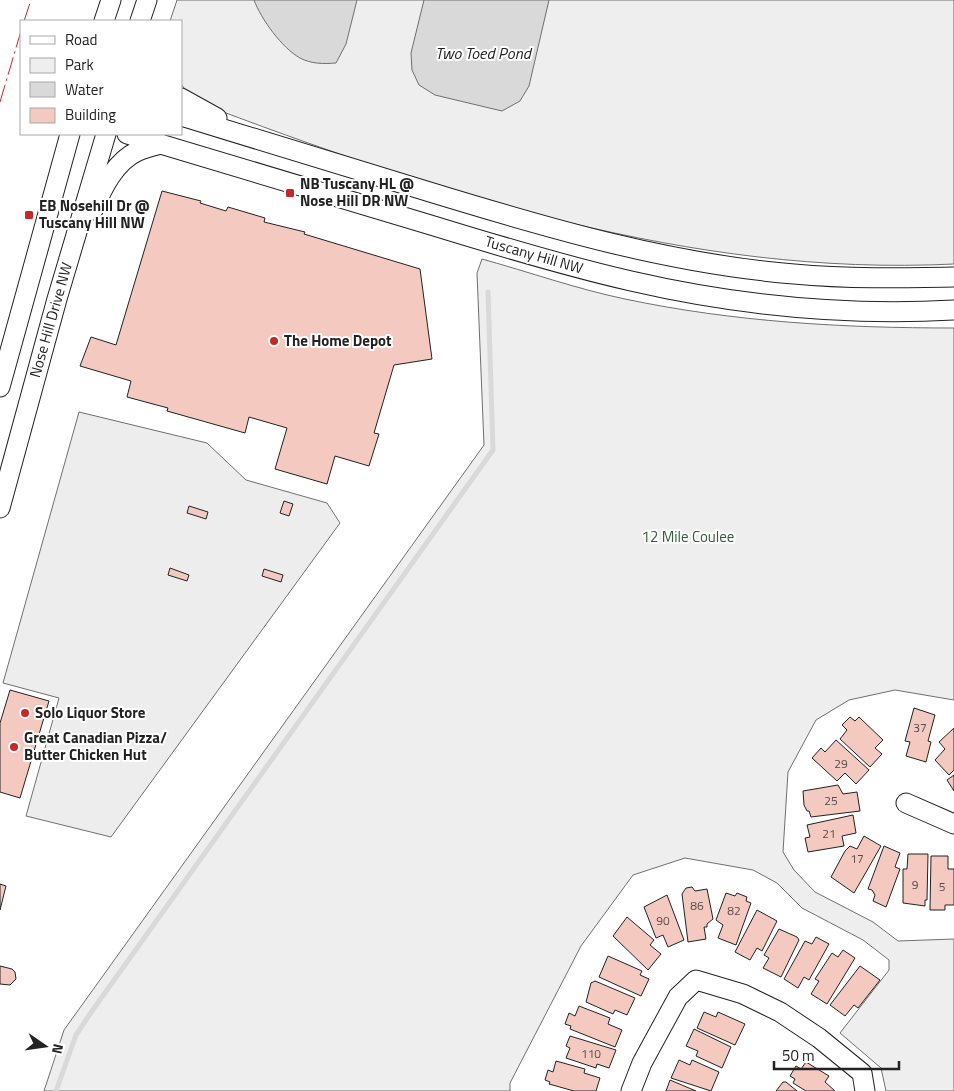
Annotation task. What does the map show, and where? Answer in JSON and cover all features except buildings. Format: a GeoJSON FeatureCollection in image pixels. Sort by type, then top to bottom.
{"type":"FeatureCollection","features":[{"type":"Feature","properties":{"kind":"street"},"geometry":{"type":"LineString","coordinates":[[104,20],[111,0]]}},
{"type":"Feature","properties":{"kind":"street"},"geometry":{"type":"LineString","coordinates":[[140,20],[147,0]]}},
{"type":"Feature","properties":{"kind":"street"},"geometry":{"type":"LineString","coordinates":[[182,99],[256,138]]}},
{"type":"Feature","properties":{"kind":"street","name":"Tuscany Hill NW"},"geometry":{"type":"LineString","coordinates":[[182,116],[518,219],[579,236],[653,252],[794,274],[954,277]]}},
{"type":"Feature","properties":{"kind":"street","name":"Nose Hill Drive NW"},"geometry":{"type":"LineString","coordinates":[[0,387],[70,135]]}},
{"type":"Feature","properties":{"kind":"street","name":"Nose Hill Drive NW"},"geometry":{"type":"LineString","coordinates":[[0,508],[57,299],[106,135]]}},
{"type":"Feature","properties":{"kind":"street","name":"Tuscany Hill NW"},"geometry":{"type":"LineString","coordinates":[[130,135],[492,244],[634,282],[745,301],[809,307],[878,310],[954,310]]}},
{"type":"Feature","properties":{"kind":"street"},"geometry":{"type":"LineString","coordinates":[[57,299],[94,208],[109,177],[136,151],[161,144]]}},
{"type":"Feature","properties":{"kind":"street"},"geometry":{"type":"LineString","coordinates":[[906,803],[954,824]]}},
{"type":"Feature","properties":{"kind":"street"},"geometry":{"type":"LineString","coordinates":[[631,1091],[642,1063],[678,997],[696,980],[743,994],[798,1023],[862,1073],[865,1091]]}},
{"type":"Feature","properties":{"kind":"green space"},"geometry":{"type":"Polygon","coordinates":[[[177,0],[954,0],[954,264],[856,265],[758,257],[662,242],[566,222],[378,167],[194,101],[182,85],[182,20],[170,20],[177,0]]]}},
{"type":"Feature","properties":{"kind":"green space","name":"12 Mile Coulee"},"geometry":{"type":"Polygon","coordinates":[[[482,259],[607,295],[707,313],[830,325],[954,328],[954,700],[895,690],[849,700],[816,720],[788,772],[783,852],[794,870],[815,892],[873,922],[898,941],[954,939],[954,1091],[886,1091],[881,1068],[840,1033],[889,970],[889,960],[863,940],[802,908],[777,883],[753,870],[685,858],[633,875],[581,946],[510,1083],[510,1091],[44,1091],[64,1030],[484,445],[477,273],[482,259]]]}},
{"type":"Feature","properties":{"kind":"shaded area"},"geometry":{"type":"Polygon","coordinates":[[[79,412],[207,443],[246,480],[327,503],[340,523],[111,837],[26,816],[59,698],[3,683],[79,412]]]}},
{"type":"Feature","properties":{"kind":"water"},"geometry":{"type":"Polygon","coordinates":[[[254,0],[357,0],[346,44],[336,63],[304,60],[293,53],[273,32],[254,0]]]}},
{"type":"Feature","properties":{"kind":"water","name":"Two Toed Pond"},"geometry":{"type":"Polygon","coordinates":[[[424,0],[549,0],[529,86],[520,101],[502,111],[435,95],[419,85],[412,70],[411,53],[424,0]]]}},
{"type":"Feature","properties":{"kind":"waterway"},"geometry":{"type":"LineString","coordinates":[[56,1091],[76,1035],[92,1011],[493,450],[488,292]]}},
{"type":"Feature","properties":{"kind":"power"},"geometry":{"type":"LineString","coordinates":[[24,20],[31,0]]}},
{"type":"Feature","properties":{"kind":"power"},"geometry":{"type":"LineString","coordinates":[[0,102],[20,34]]}},
{"type":"Feature","properties":{"kind":"place","name":"NB Tuscany HL @ Nose Hill DR NW"},"geometry":{"type":"Point","coordinates":[290,193]}},
{"type":"Feature","properties":{"kind":"place","name":"EB Nosehill Dr @ Tuscany Hill NW"},"geometry":{"type":"Point","coordinates":[29,215]}},
{"type":"Feature","properties":{"kind":"place","name":"The Home Depot"},"geometry":{"type":"Point","coordinates":[274,341]}},
{"type":"Feature","properties":{"kind":"place","name":"Solo Liquor Store"},"geometry":{"type":"Point","coordinates":[25,713]}},
{"type":"Feature","properties":{"kind":"place","name":"Great Canadian Pizza/ Butter Chicken Hut"},"geometry":{"type":"Point","coordinates":[14,747]}}]}
